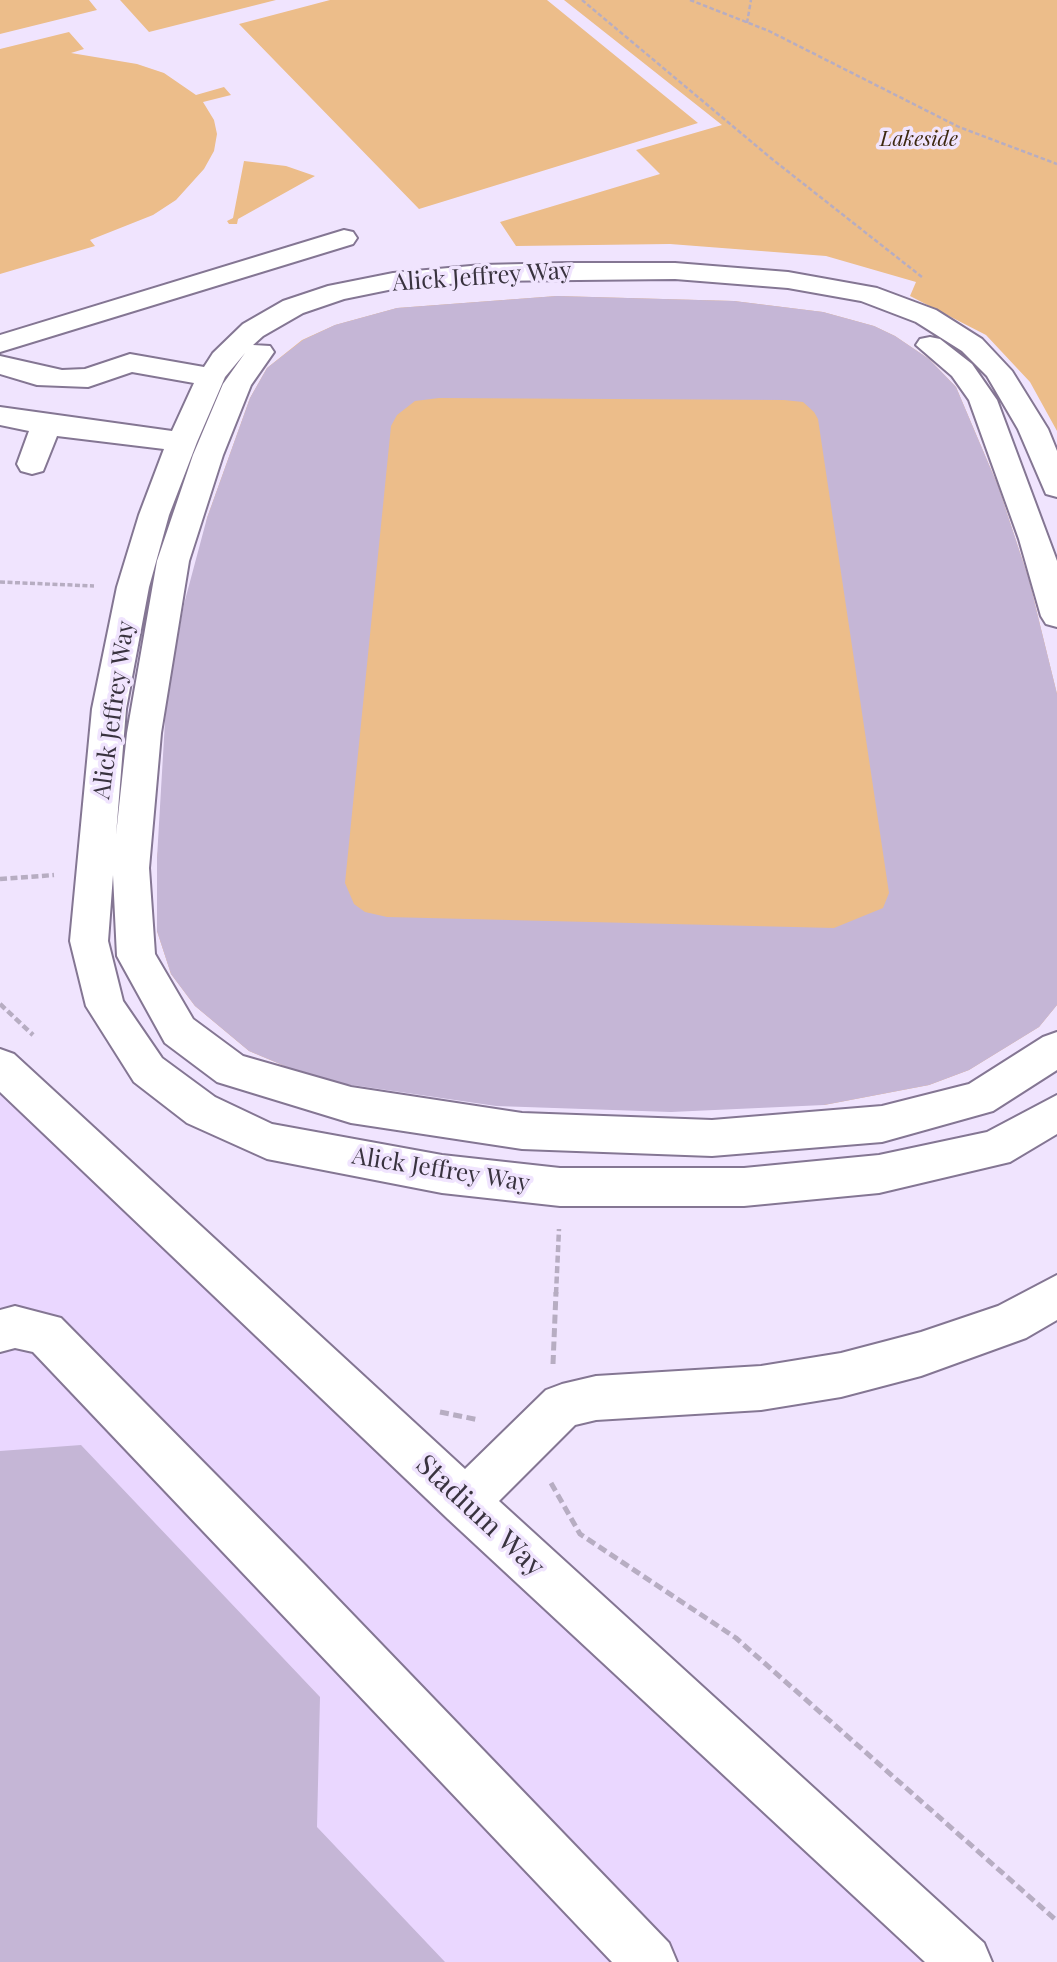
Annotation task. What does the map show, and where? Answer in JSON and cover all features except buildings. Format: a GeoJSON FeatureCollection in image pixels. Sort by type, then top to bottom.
{"type":"FeatureCollection","features":[{"type":"Feature","properties":{"kind":"street"},"geometry":{"type":"LineString","coordinates":[[0,344],[344,238]]}},
{"type":"Feature","properties":{"kind":"street","name":"Alick Jeffrey Way"},"geometry":{"type":"LineString","coordinates":[[1057,487],[1033,429],[998,371],[972,345],[926,316],[867,294],[802,282],[675,271],[482,273],[418,279],[338,292],[293,307],[253,330],[223,359],[211,377],[182,442],[154,515],[133,587],[110,709],[89,941],[105,1006],[148,1070],[201,1110],[267,1141],[442,1174],[561,1187],[744,1187],[879,1174],[995,1149],[1057,1113]]}},
{"type":"Feature","properties":{"kind":"street"},"geometry":{"type":"LineString","coordinates":[[1057,616],[1035,539],[983,400],[962,370],[935,347],[894,325],[845,306],[778,295],[688,289],[513,287],[422,294],[358,303],[305,323],[258,354],[237,384],[173,561],[144,733],[131,868],[136,956],[179,1031],[231,1070],[351,1105],[522,1130],[712,1138],[882,1124],[979,1099],[1057,1049]]}},
{"type":"Feature","properties":{"kind":"street"},"geometry":{"type":"LineString","coordinates":[[108,311],[125,324],[141,342],[130,363]]}},
{"type":"Feature","properties":{"kind":"street"},"geometry":{"type":"LineString","coordinates":[[0,365],[37,376],[88,378],[130,363],[211,377]]}},
{"type":"Feature","properties":{"kind":"street"},"geometry":{"type":"LineString","coordinates":[[0,416],[46,425],[182,442]]}},
{"type":"Feature","properties":{"kind":"street"},"geometry":{"type":"LineString","coordinates":[[32,464],[46,425]]}},
{"type":"Feature","properties":{"kind":"street","name":"Stadium Way"},"geometry":{"type":"LineString","coordinates":[[0,1066],[465,1502],[965,1962]]}},
{"type":"Feature","properties":{"kind":"street"},"geometry":{"type":"LineString","coordinates":[[465,1502],[562,1406],[596,1398],[761,1388],[841,1375],[921,1354],[1010,1323],[1057,1296]]}},
{"type":"Feature","properties":{"kind":"street"},"geometry":{"type":"LineString","coordinates":[[0,1331],[15,1327],[45,1333],[289,1583],[650,1962]]}},
{"type":"Feature","properties":{"kind":"path"},"geometry":{"type":"LineString","coordinates":[[582,0],[772,159],[930,284],[926,316]]}},
{"type":"Feature","properties":{"kind":"path"},"geometry":{"type":"LineString","coordinates":[[690,0],[747,23],[959,127],[1057,164]]}},
{"type":"Feature","properties":{"kind":"path"},"geometry":{"type":"LineString","coordinates":[[747,23],[751,0]]}},
{"type":"Feature","properties":{"kind":"path"},"geometry":{"type":"LineString","coordinates":[[0,582],[133,587]]}},
{"type":"Feature","properties":{"kind":"path"},"geometry":{"type":"LineString","coordinates":[[561,1187],[553,1370],[562,1406]]}},
{"type":"Feature","properties":{"kind":"shaded area"},"geometry":{"type":"Polygon","coordinates":[[[0,1066],[965,1962],[0,1962],[0,1066]]]}},
{"type":"Feature","properties":{"kind":"green space"},"geometry":{"type":"Polygon","coordinates":[[[0,0],[89,0],[97,10],[0,34],[0,0]]]}},
{"type":"Feature","properties":{"kind":"green space"},"geometry":{"type":"Polygon","coordinates":[[[120,0],[276,0],[149,32],[120,0]]]}},
{"type":"Feature","properties":{"kind":"green space"},"geometry":{"type":"Polygon","coordinates":[[[330,0],[547,0],[698,123],[419,209],[239,24],[330,0]]]}},
{"type":"Feature","properties":{"kind":"green space","name":"Lakeside"},"geometry":{"type":"Polygon","coordinates":[[[564,0],[1057,0],[1057,431],[1030,382],[986,335],[910,296],[916,282],[826,256],[670,244],[516,246],[500,222],[660,174],[636,150],[722,125],[564,0]]]}},
{"type":"Feature","properties":{"kind":"green space"},"geometry":{"type":"Polygon","coordinates":[[[69,32],[84,49],[71,53],[137,64],[164,73],[196,95],[224,87],[231,95],[203,102],[214,120],[217,134],[214,151],[204,169],[176,200],[153,215],[90,240],[95,246],[0,274],[0,49],[69,32]]]}},
{"type":"Feature","properties":{"kind":"green space"},"geometry":{"type":"Polygon","coordinates":[[[244,161],[286,166],[315,176],[238,219],[237,224],[229,224],[227,221],[233,218],[244,161]]]}},
{"type":"Feature","properties":{"kind":"green space"},"geometry":{"type":"Polygon","coordinates":[[[557,296],[734,301],[823,312],[874,326],[895,336],[929,359],[956,387],[998,486],[1029,580],[1057,694],[1057,1005],[1039,1027],[969,1070],[929,1085],[824,1105],[318,1080],[249,1051],[195,1006],[171,974],[157,931],[157,858],[207,518],[250,398],[267,368],[302,340],[335,325],[397,308],[557,296]]]}}]}
